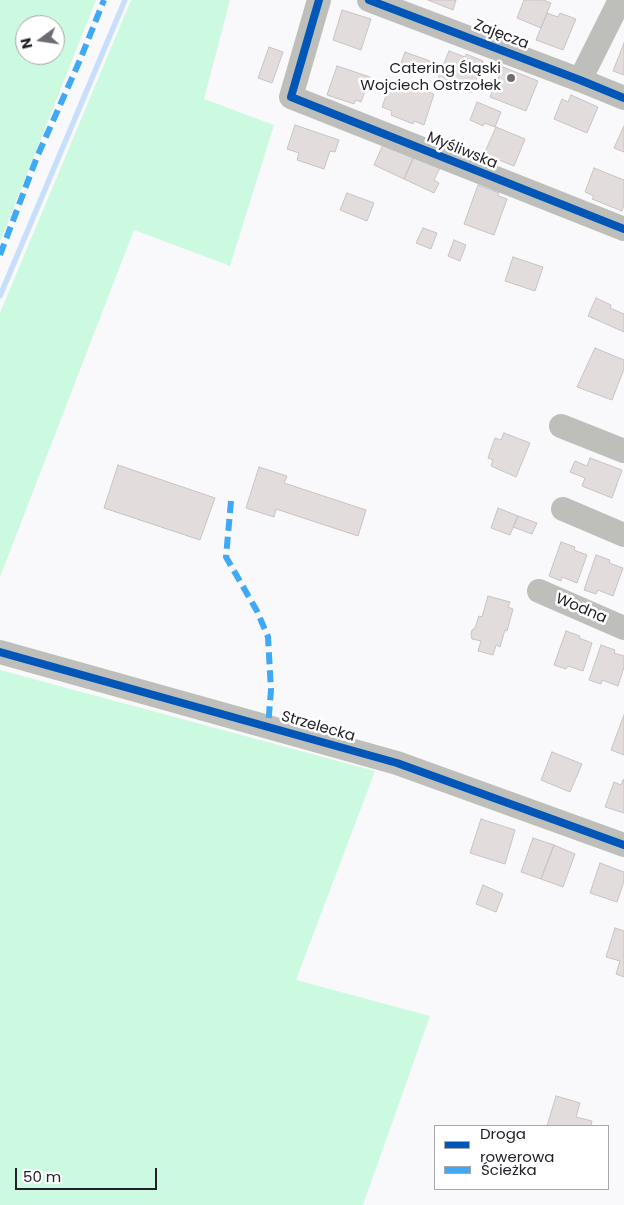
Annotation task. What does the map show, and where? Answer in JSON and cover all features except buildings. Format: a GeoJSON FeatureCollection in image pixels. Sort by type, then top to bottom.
{"type":"FeatureCollection","features":[{"type":"Feature","properties":{"kind":"street","name":"Myśliwska"},"geometry":{"type":"LineString","coordinates":[[319,0],[291,97],[624,229]]}},
{"type":"Feature","properties":{"kind":"street","name":"Zajęcza"},"geometry":{"type":"LineString","coordinates":[[369,0],[624,98]]}},
{"type":"Feature","properties":{"kind":"street"},"geometry":{"type":"LineString","coordinates":[[580,80],[620,0]]}},
{"type":"Feature","properties":{"kind":"street"},"geometry":{"type":"LineString","coordinates":[[561,426],[624,451]]}},
{"type":"Feature","properties":{"kind":"street"},"geometry":{"type":"LineString","coordinates":[[563,509],[624,535]]}},
{"type":"Feature","properties":{"kind":"street","name":"Wodna"},"geometry":{"type":"LineString","coordinates":[[539,591],[624,628]]}},
{"type":"Feature","properties":{"kind":"street","name":"Strzelecka"},"geometry":{"type":"LineString","coordinates":[[0,652],[397,763],[624,845]]}},
{"type":"Feature","properties":{"kind":"green space"},"geometry":{"type":"Polygon","coordinates":[[[0,0],[96,0],[0,242],[0,0]]]}},
{"type":"Feature","properties":{"kind":"green space"},"geometry":{"type":"Polygon","coordinates":[[[131,0],[230,0],[204,99],[274,125],[230,266],[134,230],[0,577],[0,313],[131,0]]]}},
{"type":"Feature","properties":{"kind":"green space"},"geometry":{"type":"Polygon","coordinates":[[[0,670],[375,771],[296,980],[430,1016],[363,1205],[0,1205],[0,670]]]}},
{"type":"Feature","properties":{"kind":"waterway"},"geometry":{"type":"LineString","coordinates":[[0,296],[125,0]]}},
{"type":"Feature","properties":{"kind":"marked path"},"geometry":{"type":"LineString","coordinates":[[0,255],[37,157],[104,0]]}},
{"type":"Feature","properties":{"kind":"marked path"},"geometry":{"type":"LineString","coordinates":[[231,501],[226,557],[257,611],[268,637],[271,690],[268,727]]}},
{"type":"Feature","properties":{"kind":"cycle path"},"geometry":{"type":"LineString","coordinates":[[319,0],[291,97],[624,229]]}},
{"type":"Feature","properties":{"kind":"cycle path"},"geometry":{"type":"LineString","coordinates":[[369,0],[624,98]]}},
{"type":"Feature","properties":{"kind":"cycle path"},"geometry":{"type":"LineString","coordinates":[[0,652],[397,763],[624,845]]}},
{"type":"Feature","properties":{"kind":"place","name":"Catering Śląski Wojciech Ostrzołek"},"geometry":{"type":"Point","coordinates":[511,78]}}]}
